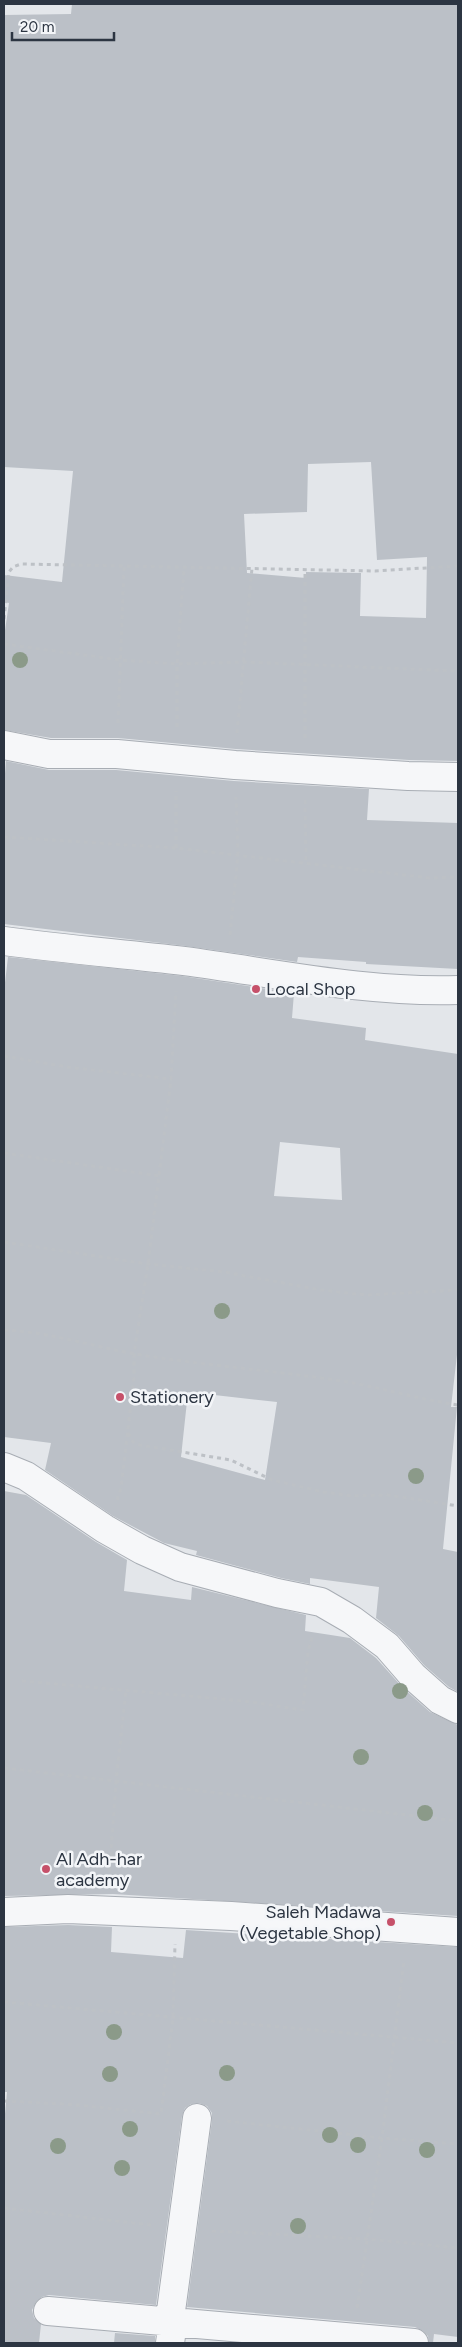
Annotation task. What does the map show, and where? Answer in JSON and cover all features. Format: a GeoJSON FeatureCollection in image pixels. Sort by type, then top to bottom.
{"type":"FeatureCollection","features":[{"type":"Feature","properties":{"kind":"street"},"geometry":{"type":"LineString","coordinates":[[4,745],[49,754],[117,754],[304,769],[408,776],[458,777]]}},
{"type":"Feature","properties":{"kind":"street"},"geometry":{"type":"LineString","coordinates":[[4,941],[419,991],[458,990]]}},
{"type":"Feature","properties":{"kind":"street"},"geometry":{"type":"LineString","coordinates":[[4,1467],[26,1476],[105,1529],[142,1550],[180,1567],[277,1593],[321,1602],[352,1620],[387,1646],[420,1682],[440,1700],[458,1709]]}},
{"type":"Feature","properties":{"kind":"street"},"geometry":{"type":"LineString","coordinates":[[4,1912],[68,1909],[408,1927],[458,1932]]}},
{"type":"Feature","properties":{"kind":"street"},"geometry":{"type":"LineString","coordinates":[[172,2333],[170,2311],[197,2118]]}},
{"type":"Feature","properties":{"kind":"street"},"geometry":{"type":"LineString","coordinates":[[48,2311],[172,2333],[353,2338],[414,2343]]}},
{"type":"Feature","properties":{"kind":"path"},"geometry":{"type":"LineString","coordinates":[[4,619],[9,572],[13,567],[21,564],[375,571],[458,566]]}},
{"type":"Feature","properties":{"kind":"path"},"geometry":{"type":"LineString","coordinates":[[117,754],[124,567]]}},
{"type":"Feature","properties":{"kind":"path"},"geometry":{"type":"LineString","coordinates":[[176,848],[177,664],[184,568]]}},
{"type":"Feature","properties":{"kind":"path"},"geometry":{"type":"LineString","coordinates":[[305,569],[304,769],[306,863]]}},
{"type":"Feature","properties":{"kind":"path"},"geometry":{"type":"LineString","coordinates":[[4,644],[120,660],[177,664],[244,662],[458,671]]}},
{"type":"Feature","properties":{"kind":"path"},"geometry":{"type":"LineString","coordinates":[[4,837],[176,848],[430,878],[458,877]]}},
{"type":"Feature","properties":{"kind":"path"},"geometry":{"type":"LineString","coordinates":[[105,1529],[121,1488],[128,1433],[134,1353],[160,1176],[170,1080],[177,983],[185,962]]}},
{"type":"Feature","properties":{"kind":"path"},"geometry":{"type":"LineString","coordinates":[[4,1056],[67,1067],[170,1080]]}},
{"type":"Feature","properties":{"kind":"path"},"geometry":{"type":"LineString","coordinates":[[4,1152],[160,1176]]}},
{"type":"Feature","properties":{"kind":"path"},"geometry":{"type":"LineString","coordinates":[[4,1242],[148,1264],[224,1272],[321,1290],[366,1295],[458,1290]]}},
{"type":"Feature","properties":{"kind":"path"},"geometry":{"type":"LineString","coordinates":[[4,1330],[26,1331],[134,1353],[337,1380],[432,1401],[458,1404]]}},
{"type":"Feature","properties":{"kind":"path"},"geometry":{"type":"LineString","coordinates":[[128,1433],[133,1442],[140,1445],[231,1460],[272,1480],[324,1492],[352,1496],[388,1495],[458,1506]]}},
{"type":"Feature","properties":{"kind":"path"},"geometry":{"type":"LineString","coordinates":[[22,1681],[244,1700],[303,1710],[308,1651],[321,1602]]}},
{"type":"Feature","properties":{"kind":"path"},"geometry":{"type":"LineString","coordinates":[[107,1911],[116,1781],[126,1690]]}},
{"type":"Feature","properties":{"kind":"path"},"geometry":{"type":"LineString","coordinates":[[4,1768],[458,1821]]}},
{"type":"Feature","properties":{"kind":"path"},"geometry":{"type":"LineString","coordinates":[[161,2114],[173,2018],[176,1914]]}},
{"type":"Feature","properties":{"kind":"path"},"geometry":{"type":"LineString","coordinates":[[353,2338],[382,2138],[408,1927]]}},
{"type":"Feature","properties":{"kind":"path"},"geometry":{"type":"LineString","coordinates":[[4,2002],[458,2043]]}},
{"type":"Feature","properties":{"kind":"path"},"geometry":{"type":"LineString","coordinates":[[4,2101],[78,2105],[382,2138],[458,2144]]}},
{"type":"Feature","properties":{"kind":"path"},"geometry":{"type":"LineString","coordinates":[[4,2208],[182,2229],[367,2239],[458,2248]]}},
{"type":"Feature","properties":{"kind":"building"},"geometry":{"type":"Polygon","coordinates":[[[72,4],[458,4],[458,761],[409,760],[236,749],[118,738],[51,738],[4,730],[4,637],[9,603],[4,602],[4,575],[62,582],[73,471],[4,467],[4,15],[71,14],[72,4]],[[371,462],[308,464],[307,512],[244,514],[247,573],[306,578],[306,572],[361,573],[360,616],[426,618],[427,557],[377,560],[371,462]]]}},
{"type":"Feature","properties":{"kind":"building"},"geometry":{"type":"Polygon","coordinates":[[[6,761],[49,770],[116,770],[234,781],[369,789],[367,820],[458,823],[458,969],[366,964],[366,962],[298,957],[297,962],[186,946],[4,924],[4,786],[6,761]]]}},
{"type":"Feature","properties":{"kind":"building"},"geometry":{"type":"Polygon","coordinates":[[[8,957],[182,976],[294,993],[292,1018],[366,1028],[365,1040],[458,1054],[458,1346],[451,1407],[457,1407],[443,1549],[458,1552],[458,1692],[449,1687],[424,1665],[399,1636],[376,1618],[379,1587],[310,1578],[310,1584],[196,1555],[197,1551],[164,1543],[113,1516],[45,1470],[51,1443],[4,1437],[4,991],[8,957]],[[280,1142],[274,1196],[342,1200],[340,1148],[280,1142]],[[188,1392],[181,1457],[265,1480],[277,1402],[188,1392]]]}},
{"type":"Feature","properties":{"kind":"building"},"geometry":{"type":"Polygon","coordinates":[[[4,1491],[26,1495],[96,1542],[127,1560],[124,1591],[191,1600],[192,1587],[306,1615],[305,1631],[350,1638],[376,1658],[403,1688],[430,1712],[458,1725],[458,1916],[113,1894],[4,1896],[4,1491]]]}},
{"type":"Feature","properties":{"kind":"building"},"geometry":{"type":"Polygon","coordinates":[[[68,1925],[112,1927],[111,1952],[183,1958],[186,1930],[458,1947],[458,2337],[434,2334],[433,2343],[429,2343],[428,2336],[415,2327],[187,2307],[212,2120],[212,2113],[207,2106],[199,2103],[191,2104],[185,2108],[182,2116],[156,2305],[49,2295],[42,2297],[36,2302],[32,2310],[34,2318],[41,2324],[39,2343],[4,2343],[4,2125],[7,2092],[4,2092],[4,1927],[68,1925]]]}},
{"type":"Feature","properties":{"kind":"building"},"geometry":{"type":"Polygon","coordinates":[[[115,2333],[155,2336],[155,2343],[114,2343],[115,2333]]]}},
{"type":"Feature","properties":{"kind":"place","name":"Local Shop"},"geometry":{"type":"Point","coordinates":[256,989]}},
{"type":"Feature","properties":{"kind":"place","name":"Stationery"},"geometry":{"type":"Point","coordinates":[120,1397]}},
{"type":"Feature","properties":{"kind":"place","name":"Al Adh-har academy"},"geometry":{"type":"Point","coordinates":[46,1869]}},
{"type":"Feature","properties":{"kind":"place","name":"Saleh Madawa (Vegetable Shop)"},"geometry":{"type":"Point","coordinates":[391,1922]}}]}
